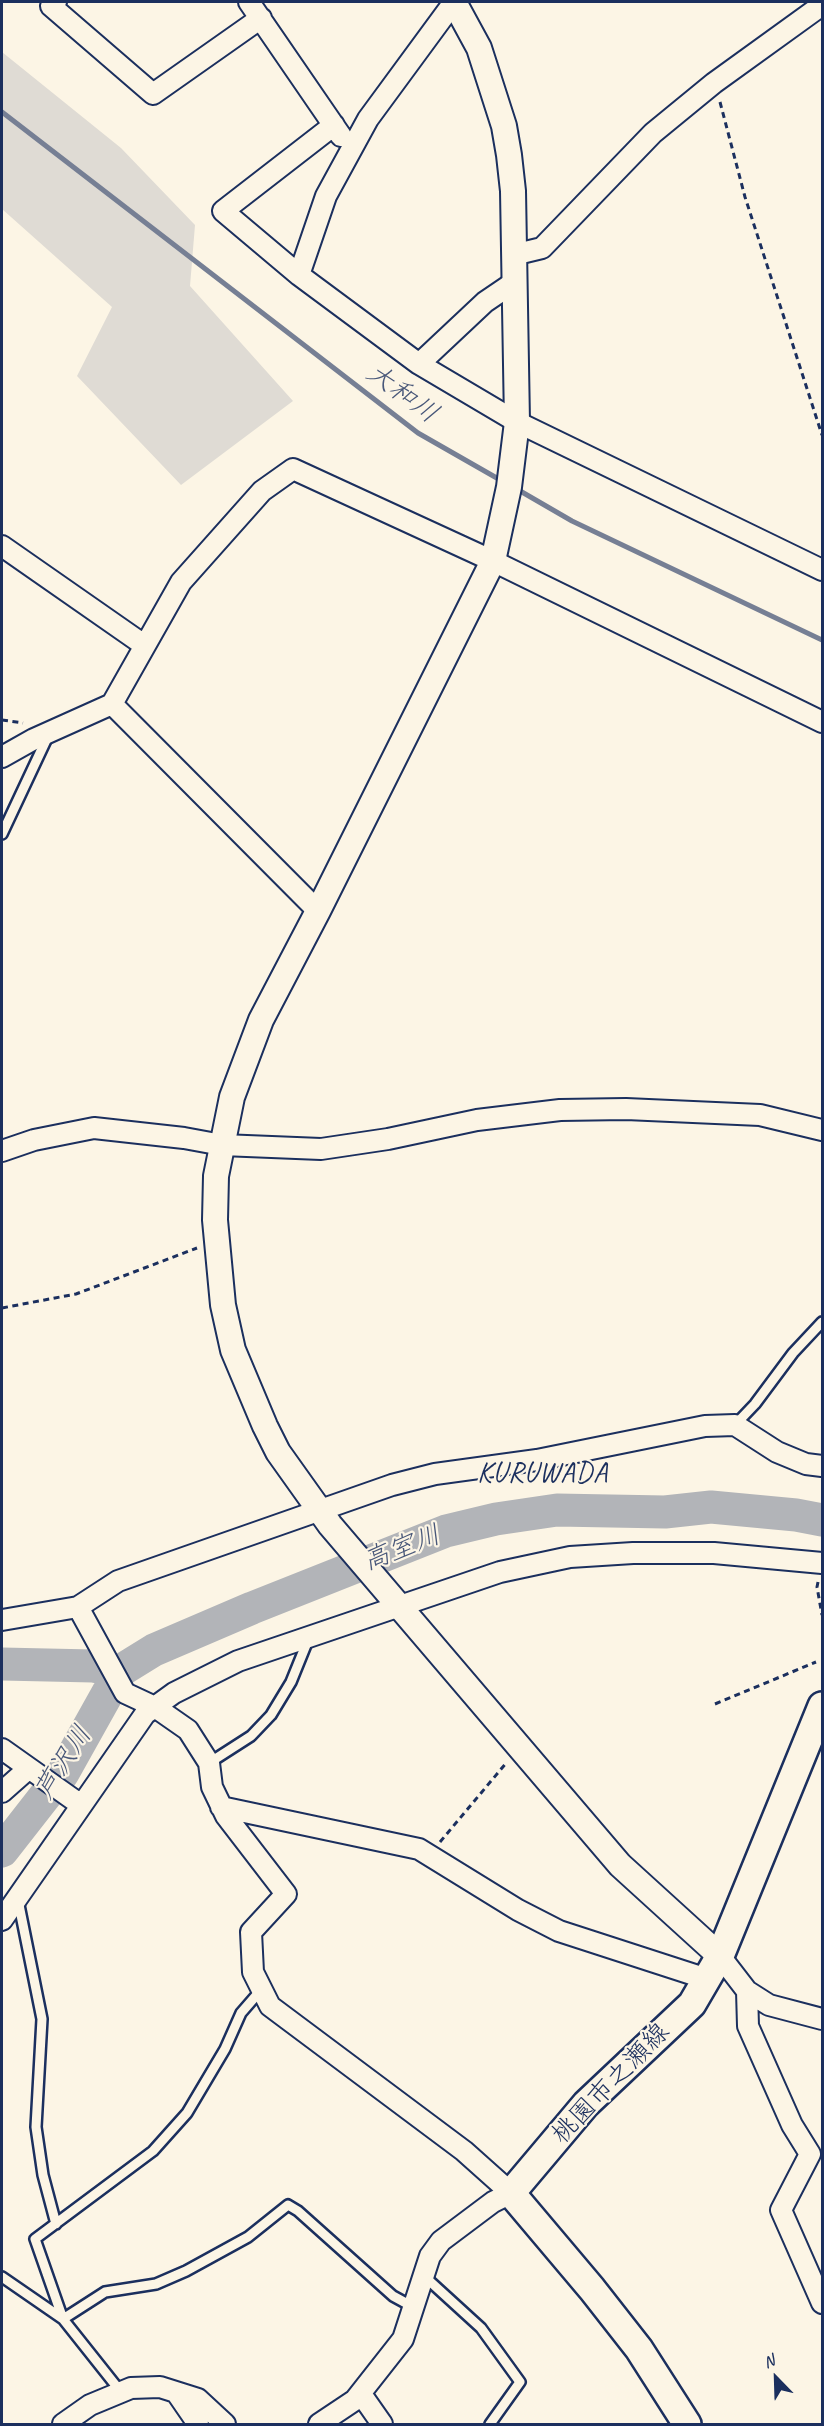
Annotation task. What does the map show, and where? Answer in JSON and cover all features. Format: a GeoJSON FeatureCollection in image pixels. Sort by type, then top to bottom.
{"type":"FeatureCollection","features":[{"type":"Feature","properties":{"kind":"main road","name":"桃園市之瀬線"},"geometry":{"type":"LineString","coordinates":[[511,2193],[586,2104],[692,2004],[714,1967],[822,1706]]}},
{"type":"Feature","properties":{"kind":"main road"},"geometry":{"type":"LineString","coordinates":[[511,2193],[639,2349],[687,2424]]}},
{"type":"Feature","properties":{"kind":"street"},"geometry":{"type":"LineString","coordinates":[[56,2],[51,6],[153,94],[261,18]]}},
{"type":"Feature","properties":{"kind":"street"},"geometry":{"type":"LineString","coordinates":[[249,2],[351,151]]}},
{"type":"Feature","properties":{"kind":"street"},"geometry":{"type":"LineString","coordinates":[[299,274],[326,196],[368,119],[454,2],[479,48],[504,126],[513,191],[517,428],[509,487],[494,554],[318,911],[261,1020],[232,1097],[216,1176],[215,1220],[223,1305],[233,1350],[248,1389],[278,1452],[326,1518],[620,1864],[714,1967],[769,2005],[822,2019]]}},
{"type":"Feature","properties":{"kind":"street"},"geometry":{"type":"LineString","coordinates":[[513,255],[542,248],[653,133],[714,83],[822,5]]}},
{"type":"Feature","properties":{"kind":"street"},"geometry":{"type":"LineString","coordinates":[[334,125],[223,211],[299,274],[419,364],[517,428],[822,570]]}},
{"type":"Feature","properties":{"kind":"street"},"geometry":{"type":"LineString","coordinates":[[419,364],[485,302],[513,283]]}},
{"type":"Feature","properties":{"kind":"street"},"geometry":{"type":"LineString","coordinates":[[2,757],[112,704],[180,582],[262,491],[293,469],[494,554],[822,722]]}},
{"type":"Feature","properties":{"kind":"street"},"geometry":{"type":"LineString","coordinates":[[2,546],[144,645]]}},
{"type":"Feature","properties":{"kind":"street"},"geometry":{"type":"LineString","coordinates":[[112,704],[318,911]]}},
{"type":"Feature","properties":{"kind":"street"},"geometry":{"type":"LineString","coordinates":[[2,1151],[34,1140],[94,1128],[184,1137],[222,1145],[321,1149],[477,1120],[560,1110],[626,1109],[760,1115],[822,1130]]}},
{"type":"Feature","properties":{"kind":"street"},"geometry":{"type":"LineString","coordinates":[[4,1617],[78,1607],[118,1581],[326,1518],[392,1485],[435,1474],[537,1460],[705,1426],[735,1425],[777,1452],[806,1464],[822,1466]]}},
{"type":"Feature","properties":{"kind":"street"},"geometry":{"type":"LineString","coordinates":[[2,1920],[76,1803],[145,1714],[174,1693],[238,1661],[397,1602],[500,1572],[570,1557],[633,1553],[714,1553],[821,1569]]}},
{"type":"Feature","properties":{"kind":"street"},"geometry":{"type":"LineString","coordinates":[[78,1607],[126,1693],[155,1707],[188,1730],[209,1763],[212,1787],[226,1816],[286,1894],[251,1932],[253,1972],[270,2006],[464,2151],[511,2193],[493,2202],[441,2241],[430,2256],[415,2308],[403,2339],[361,2394],[319,2424]]}},
{"type":"Feature","properties":{"kind":"street"},"geometry":{"type":"LineString","coordinates":[[2,1749],[76,1803]]}},
{"type":"Feature","properties":{"kind":"street"},"geometry":{"type":"LineString","coordinates":[[2,1792],[33,1772]]}},
{"type":"Feature","properties":{"kind":"street"},"geometry":{"type":"LineString","coordinates":[[221,1807],[419,1849],[518,1910],[559,1931],[714,1967]]}},
{"type":"Feature","properties":{"kind":"street"},"geometry":{"type":"LineString","coordinates":[[747,1991],[748,2026],[792,2125],[810,2154],[781,2210],[822,2303]]}},
{"type":"Feature","properties":{"kind":"street"},"geometry":{"type":"LineString","coordinates":[[63,2424],[90,2405],[131,2388],[160,2387],[198,2399],[225,2424]]}},
{"type":"Feature","properties":{"kind":"street"},"geometry":{"type":"LineString","coordinates":[[176,2392],[198,2424]]}},
{"type":"Feature","properties":{"kind":"street"},"geometry":{"type":"LineString","coordinates":[[361,2394],[382,2424]]}},
{"type":"Feature","properties":{"kind":"lane"},"geometry":{"type":"LineString","coordinates":[[2,834],[50,732]]}},
{"type":"Feature","properties":{"kind":"lane"},"geometry":{"type":"LineString","coordinates":[[735,1425],[755,1404],[793,1353],[822,1322]]}},
{"type":"Feature","properties":{"kind":"lane"},"geometry":{"type":"LineString","coordinates":[[209,1763],[250,1736],[270,1715],[291,1682],[309,1636]]}},
{"type":"Feature","properties":{"kind":"lane"},"geometry":{"type":"LineString","coordinates":[[17,1898],[42,2019],[36,2127],[43,2175],[56,2224]]}},
{"type":"Feature","properties":{"kind":"lane"},"geometry":{"type":"LineString","coordinates":[[63,2319],[36,2239],[153,2151],[187,2113],[225,2049],[241,2013],[262,1990]]}},
{"type":"Feature","properties":{"kind":"lane"},"geometry":{"type":"LineString","coordinates":[[63,2319],[105,2292],[156,2284],[186,2271],[248,2237],[288,2205],[298,2211],[393,2296],[415,2308]]}},
{"type":"Feature","properties":{"kind":"lane"},"geometry":{"type":"LineString","coordinates":[[424,2276],[481,2328],[520,2382],[490,2424]]}},
{"type":"Feature","properties":{"kind":"lane"},"geometry":{"type":"LineString","coordinates":[[2,2277],[63,2319],[121,2392]]}},
{"type":"Feature","properties":{"kind":"path"},"geometry":{"type":"LineString","coordinates":[[714,83],[745,196],[822,435]]}},
{"type":"Feature","properties":{"kind":"path"},"geometry":{"type":"LineString","coordinates":[[2,1308],[76,1294],[217,1241]]}},
{"type":"Feature","properties":{"kind":"path"},"geometry":{"type":"LineString","coordinates":[[821,1569],[817,1587],[822,1615]]}},
{"type":"Feature","properties":{"kind":"path"},"geometry":{"type":"LineString","coordinates":[[715,1704],[816,1662]]}},
{"type":"Feature","properties":{"kind":"path"},"geometry":{"type":"LineString","coordinates":[[429,1855],[520,1747]]}},
{"type":"Feature","properties":{"kind":"shaded area"},"geometry":{"type":"Polygon","coordinates":[[[2,52],[121,148],[195,225],[190,286],[293,401],[181,485],[77,376],[112,307],[2,209],[2,52]]]}},
{"type":"Feature","properties":{"kind":"waterway","name":"大和川"},"geometry":{"type":"LineString","coordinates":[[2,112],[418,433],[502,481]]}},
{"type":"Feature","properties":{"kind":"waterway","name":"大和川"},"geometry":{"type":"LineString","coordinates":[[515,488],[572,521],[822,640]]}},
{"type":"Feature","properties":{"kind":"waterway","name":"高室川"},"geometry":{"type":"LineString","coordinates":[[2,1664],[93,1666],[120,1671],[154,1650],[252,1608],[446,1531],[496,1519],[557,1510],[665,1512],[711,1507],[796,1515],[822,1520]]}},
{"type":"Feature","properties":{"kind":"waterway","name":"芦沢川"},"geometry":{"type":"LineString","coordinates":[[2,1851],[63,1773],[120,1671]]}},
{"type":"Feature","properties":{"kind":"district","name":"KURUWADA"},"geometry":{"type":"Point","coordinates":[543,1474]}}]}
